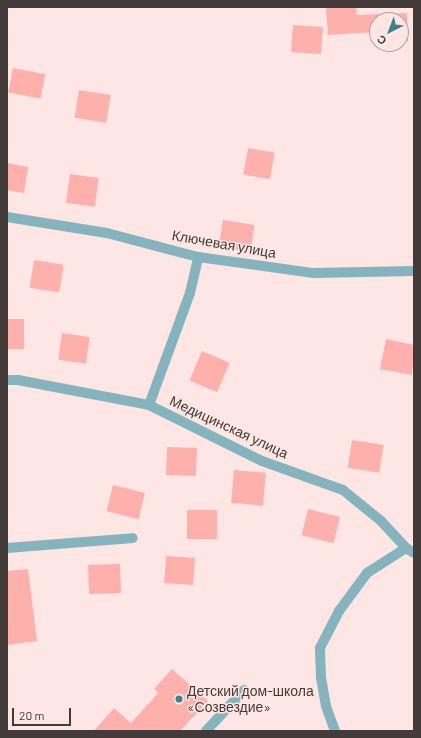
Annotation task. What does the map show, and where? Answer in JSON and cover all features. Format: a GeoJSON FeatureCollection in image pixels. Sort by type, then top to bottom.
{"type":"FeatureCollection","features":[{"type":"Feature","properties":{"kind":"street","name":"Ключевая улица"},"geometry":{"type":"LineString","coordinates":[[7,217],[107,233],[198,256],[314,273],[414,271]]}},
{"type":"Feature","properties":{"kind":"street"},"geometry":{"type":"LineString","coordinates":[[149,405],[190,293],[198,256]]}},
{"type":"Feature","properties":{"kind":"street","name":"Медицинская улица"},"geometry":{"type":"LineString","coordinates":[[7,380],[18,380],[149,405],[262,461],[343,490],[381,521],[410,551]]}},
{"type":"Feature","properties":{"kind":"street"},"geometry":{"type":"LineString","coordinates":[[7,548],[133,538]]}},
{"type":"Feature","properties":{"kind":"street"},"geometry":{"type":"LineString","coordinates":[[334,731],[326,706],[321,678],[320,648],[339,611],[367,572],[410,551]]}},
{"type":"Feature","properties":{"kind":"street"},"geometry":{"type":"LineString","coordinates":[[206,731],[244,690]]}},
{"type":"Feature","properties":{"kind":"building"},"geometry":{"type":"Polygon","coordinates":[[[356,7],[357,15],[369,15],[369,32],[328,35],[326,8],[356,7]]]}},
{"type":"Feature","properties":{"kind":"building"},"geometry":{"type":"Polygon","coordinates":[[[293,25],[323,27],[321,54],[291,52],[293,25]]]}},
{"type":"Feature","properties":{"kind":"building"},"geometry":{"type":"Polygon","coordinates":[[[13,68],[45,74],[41,99],[8,93],[13,68]]]}},
{"type":"Feature","properties":{"kind":"building"},"geometry":{"type":"Polygon","coordinates":[[[79,90],[111,95],[106,123],[75,118],[79,90]]]}},
{"type":"Feature","properties":{"kind":"building"},"geometry":{"type":"Polygon","coordinates":[[[248,148],[275,153],[270,179],[243,175],[248,148]]]}},
{"type":"Feature","properties":{"kind":"building"},"geometry":{"type":"Polygon","coordinates":[[[7,163],[28,167],[24,193],[7,190],[7,163]]]}},
{"type":"Feature","properties":{"kind":"building"},"geometry":{"type":"Polygon","coordinates":[[[70,174],[99,178],[95,207],[66,203],[70,174]]]}},
{"type":"Feature","properties":{"kind":"building"},"geometry":{"type":"Polygon","coordinates":[[[223,220],[255,225],[250,252],[219,247],[223,220]]]}},
{"type":"Feature","properties":{"kind":"building"},"geometry":{"type":"Polygon","coordinates":[[[34,260],[64,265],[59,292],[30,288],[34,260]]]}},
{"type":"Feature","properties":{"kind":"building"},"geometry":{"type":"Polygon","coordinates":[[[7,319],[24,319],[24,349],[7,349],[7,319]]]}},
{"type":"Feature","properties":{"kind":"building"},"geometry":{"type":"Polygon","coordinates":[[[62,333],[90,337],[86,364],[58,360],[62,333]]]}},
{"type":"Feature","properties":{"kind":"building"},"geometry":{"type":"Polygon","coordinates":[[[386,339],[414,345],[412,375],[380,369],[386,339]]]}},
{"type":"Feature","properties":{"kind":"building"},"geometry":{"type":"Polygon","coordinates":[[[202,351],[230,363],[217,392],[189,380],[202,351]]]}},
{"type":"Feature","properties":{"kind":"building"},"geometry":{"type":"Polygon","coordinates":[[[352,440],[384,445],[379,473],[348,468],[352,440]]]}},
{"type":"Feature","properties":{"kind":"building"},"geometry":{"type":"Polygon","coordinates":[[[167,447],[197,448],[196,476],[166,475],[167,447]]]}},
{"type":"Feature","properties":{"kind":"building"},"geometry":{"type":"Polygon","coordinates":[[[234,470],[266,473],[263,506],[231,503],[234,470]]]}},
{"type":"Feature","properties":{"kind":"building"},"geometry":{"type":"Polygon","coordinates":[[[113,485],[145,493],[138,519],[106,511],[113,485]]]}},
{"type":"Feature","properties":{"kind":"building"},"geometry":{"type":"Polygon","coordinates":[[[308,509],[340,517],[333,543],[301,535],[308,509]]]}},
{"type":"Feature","properties":{"kind":"building"},"geometry":{"type":"Polygon","coordinates":[[[187,510],[217,510],[217,539],[187,539],[187,510]]]}},
{"type":"Feature","properties":{"kind":"building"},"geometry":{"type":"Polygon","coordinates":[[[166,556],[195,558],[193,585],[164,583],[166,556]]]}},
{"type":"Feature","properties":{"kind":"building"},"geometry":{"type":"Polygon","coordinates":[[[120,564],[121,593],[89,594],[88,565],[120,564]]]}},
{"type":"Feature","properties":{"kind":"building"},"geometry":{"type":"Polygon","coordinates":[[[28,569],[37,641],[7,645],[7,571],[28,569]]]}},
{"type":"Feature","properties":{"kind":"building","name":"Детский дом-школа «Созвездие»"},"geometry":{"type":"Polygon","coordinates":[[[172,669],[208,701],[180,731],[94,731],[114,708],[131,723],[158,693],[154,689],[172,669]]]}},
{"type":"Feature","properties":{"kind":"place","name":"Детский дом-школа «Созвездие»"},"geometry":{"type":"Point","coordinates":[179,699]}}]}
